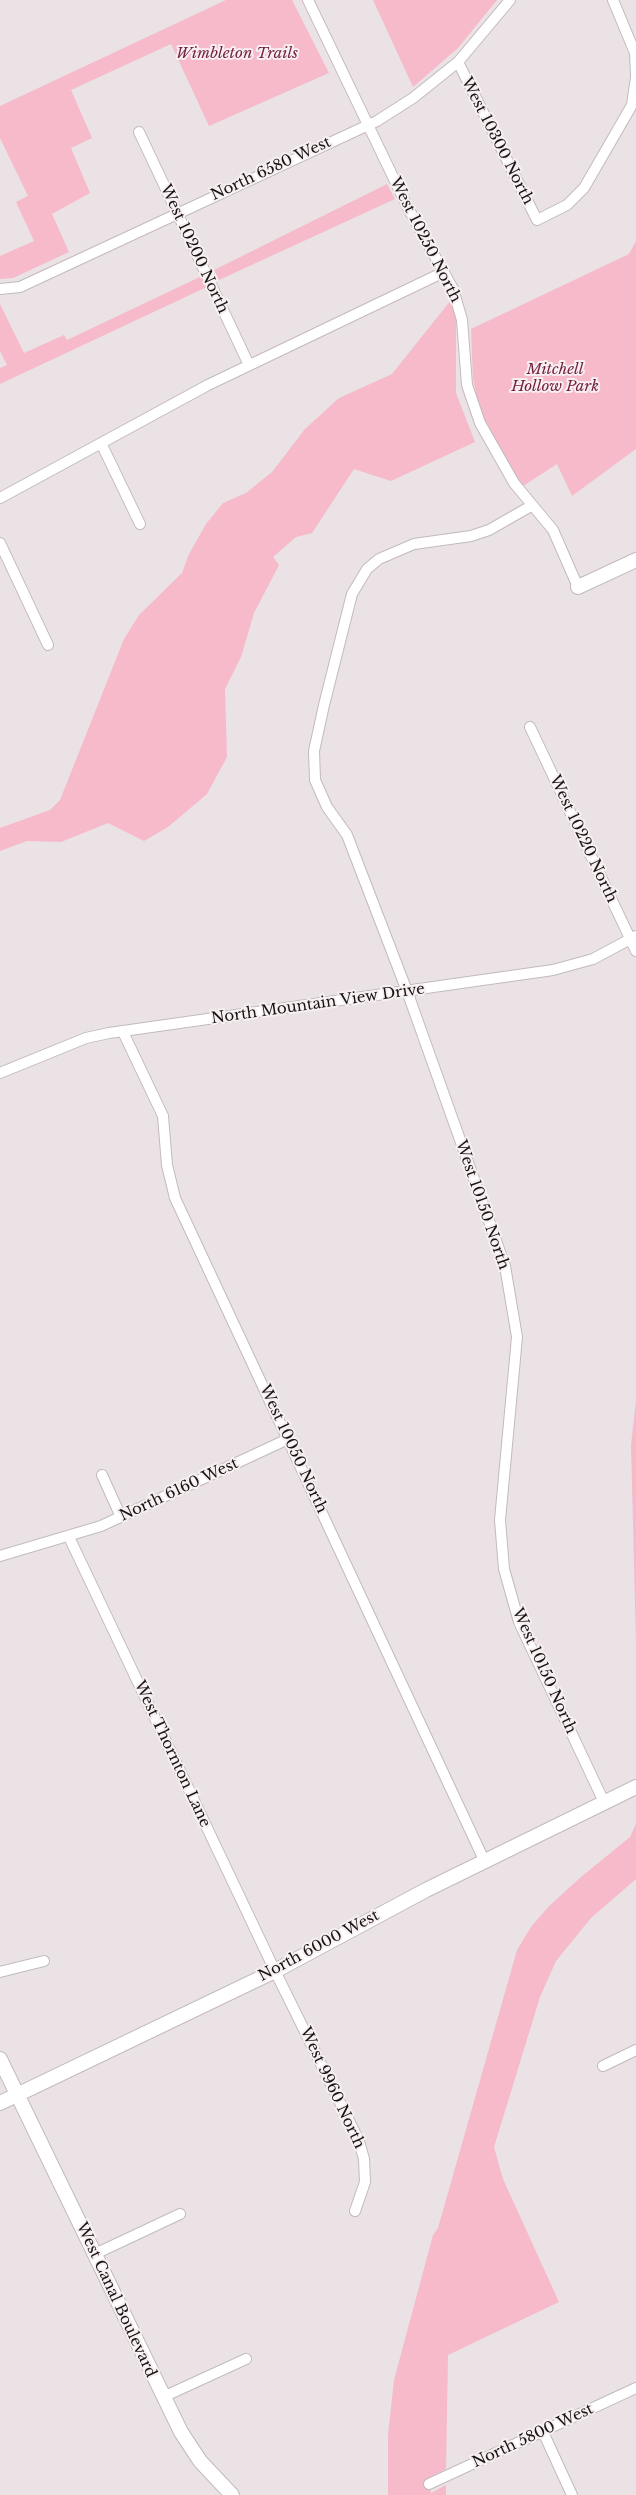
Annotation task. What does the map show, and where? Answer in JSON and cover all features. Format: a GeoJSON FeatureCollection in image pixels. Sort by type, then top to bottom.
{"type":"FeatureCollection","features":[{"type":"Feature","properties":{"kind":"street","name":"West 10250 North"},"geometry":{"type":"LineString","coordinates":[[308,0],[407,206],[453,289],[461,314],[467,380],[471,400],[480,423],[497,456],[532,506],[544,516],[553,530],[578,587]]}},
{"type":"Feature","properties":{"kind":"street","name":"North 6580 West"},"geometry":{"type":"LineString","coordinates":[[0,289],[20,287],[367,126],[414,98],[458,62],[510,0]]}},
{"type":"Feature","properties":{"kind":"street"},"geometry":{"type":"LineString","coordinates":[[613,0],[636,53],[636,77]]}},
{"type":"Feature","properties":{"kind":"street","name":"West 10300 North"},"geometry":{"type":"LineString","coordinates":[[458,62],[537,220],[567,205],[584,188],[632,105],[636,77]]}},
{"type":"Feature","properties":{"kind":"street","name":"West 10200 North"},"geometry":{"type":"LineString","coordinates":[[139,132],[248,365]]}},
{"type":"Feature","properties":{"kind":"street"},"geometry":{"type":"LineString","coordinates":[[0,498],[248,365],[444,272]]}},
{"type":"Feature","properties":{"kind":"street"},"geometry":{"type":"LineString","coordinates":[[101,443],[140,524]]}},
{"type":"Feature","properties":{"kind":"street","name":"West 10150 North"},"geometry":{"type":"LineString","coordinates":[[532,506],[489,530],[471,536],[414,544],[380,559],[367,569],[352,594],[324,705],[314,751],[315,780],[327,807],[348,836],[408,991],[505,1266],[518,1336],[500,1520],[504,1569],[519,1622],[604,1802]]}},
{"type":"Feature","properties":{"kind":"street"},"geometry":{"type":"LineString","coordinates":[[0,543],[48,645]]}},
{"type":"Feature","properties":{"kind":"street"},"geometry":{"type":"LineString","coordinates":[[578,587],[636,560]]}},
{"type":"Feature","properties":{"kind":"street","name":"West 10220 North"},"geometry":{"type":"LineString","coordinates":[[530,727],[633,938],[636,951]]}},
{"type":"Feature","properties":{"kind":"street","name":"North Mountain View Drive"},"geometry":{"type":"LineString","coordinates":[[0,1073],[86,1038],[553,970],[593,959],[633,938]]}},
{"type":"Feature","properties":{"kind":"street","name":"West 10050 North"},"geometry":{"type":"LineString","coordinates":[[123,1032],[163,1116],[167,1165],[175,1198],[484,1860]]}},
{"type":"Feature","properties":{"kind":"street","name":"North 6160 West"},"geometry":{"type":"LineString","coordinates":[[0,1556],[68,1537],[121,1517],[288,1439]]}},
{"type":"Feature","properties":{"kind":"street"},"geometry":{"type":"LineString","coordinates":[[102,1475],[121,1517]]}},
{"type":"Feature","properties":{"kind":"street","name":"West Thornton Lane"},"geometry":{"type":"LineString","coordinates":[[68,1537],[275,1971]]}},
{"type":"Feature","properties":{"kind":"street","name":"North 6000 West"},"geometry":{"type":"LineString","coordinates":[[0,2103],[275,1971],[484,1860],[636,1787]]}},
{"type":"Feature","properties":{"kind":"street"},"geometry":{"type":"LineString","coordinates":[[0,1972],[44,1961]]}},
{"type":"Feature","properties":{"kind":"street","name":"West 9960 North"},"geometry":{"type":"LineString","coordinates":[[275,1971],[359,2141],[364,2159],[365,2182],[355,2211]]}},
{"type":"Feature","properties":{"kind":"street"},"geometry":{"type":"LineString","coordinates":[[603,2066],[636,2050]]}},
{"type":"Feature","properties":{"kind":"street","name":"West Canal Boulevard"},"geometry":{"type":"LineString","coordinates":[[0,2059],[163,2397],[189,2446],[200,2462],[232,2495]]}},
{"type":"Feature","properties":{"kind":"street"},"geometry":{"type":"LineString","coordinates":[[95,2254],[180,2214]]}},
{"type":"Feature","properties":{"kind":"street"},"geometry":{"type":"LineString","coordinates":[[163,2397],[246,2359]]}},
{"type":"Feature","properties":{"kind":"street","name":"North 5800 West"},"geometry":{"type":"LineString","coordinates":[[429,2484],[636,2388]]}},
{"type":"Feature","properties":{"kind":"street"},"geometry":{"type":"LineString","coordinates":[[543,2432],[572,2495]]}},
{"type":"Feature","properties":{"kind":"green space","name":"Wimbleton Trails"},"geometry":{"type":"Polygon","coordinates":[[[226,0],[292,0],[329,73],[209,126],[171,44],[71,90],[92,138],[71,148],[90,193],[52,214],[69,252],[13,278],[0,279],[0,256],[34,241],[16,202],[28,196],[0,138],[0,106],[226,0]]]}},
{"type":"Feature","properties":{"kind":"green space"},"geometry":{"type":"Polygon","coordinates":[[[373,0],[497,0],[458,48],[413,87],[373,0]]]}},
{"type":"Feature","properties":{"kind":"green space"},"geometry":{"type":"Polygon","coordinates":[[[387,184],[395,199],[219,280],[214,270],[387,184]]]}},
{"type":"Feature","properties":{"kind":"green space","name":"Mitchell Hollow Park"},"geometry":{"type":"Polygon","coordinates":[[[636,241],[636,449],[572,496],[557,464],[523,486],[500,452],[479,407],[473,379],[471,329],[629,254],[636,241]]]}},
{"type":"Feature","properties":{"kind":"green space"},"geometry":{"type":"Polygon","coordinates":[[[204,275],[209,286],[0,384],[0,368],[7,365],[0,351],[0,304],[24,353],[64,335],[67,340],[204,275]]]}},
{"type":"Feature","properties":{"kind":"green space"},"geometry":{"type":"Polygon","coordinates":[[[451,300],[456,315],[456,393],[475,442],[391,481],[354,469],[312,533],[296,537],[273,557],[279,565],[254,613],[241,657],[225,689],[227,757],[207,794],[168,827],[144,841],[108,823],[61,842],[27,841],[0,851],[0,828],[50,810],[60,800],[124,639],[139,615],[182,573],[189,554],[206,524],[223,503],[246,493],[272,472],[305,429],[339,398],[392,374],[451,300]]]}},
{"type":"Feature","properties":{"kind":"green space"},"geometry":{"type":"Polygon","coordinates":[[[636,1401],[636,1641],[631,1445],[636,1401]]]}},
{"type":"Feature","properties":{"kind":"green space"},"geometry":{"type":"Polygon","coordinates":[[[636,1824],[636,1879],[591,1918],[556,1961],[540,1997],[494,2147],[503,2179],[559,2302],[448,2355],[446,2469],[428,2478],[431,2493],[446,2485],[446,2495],[388,2495],[388,2435],[394,2380],[433,2235],[438,2228],[517,1950],[531,1927],[549,1906],[630,1837],[636,1824]]]}}]}
